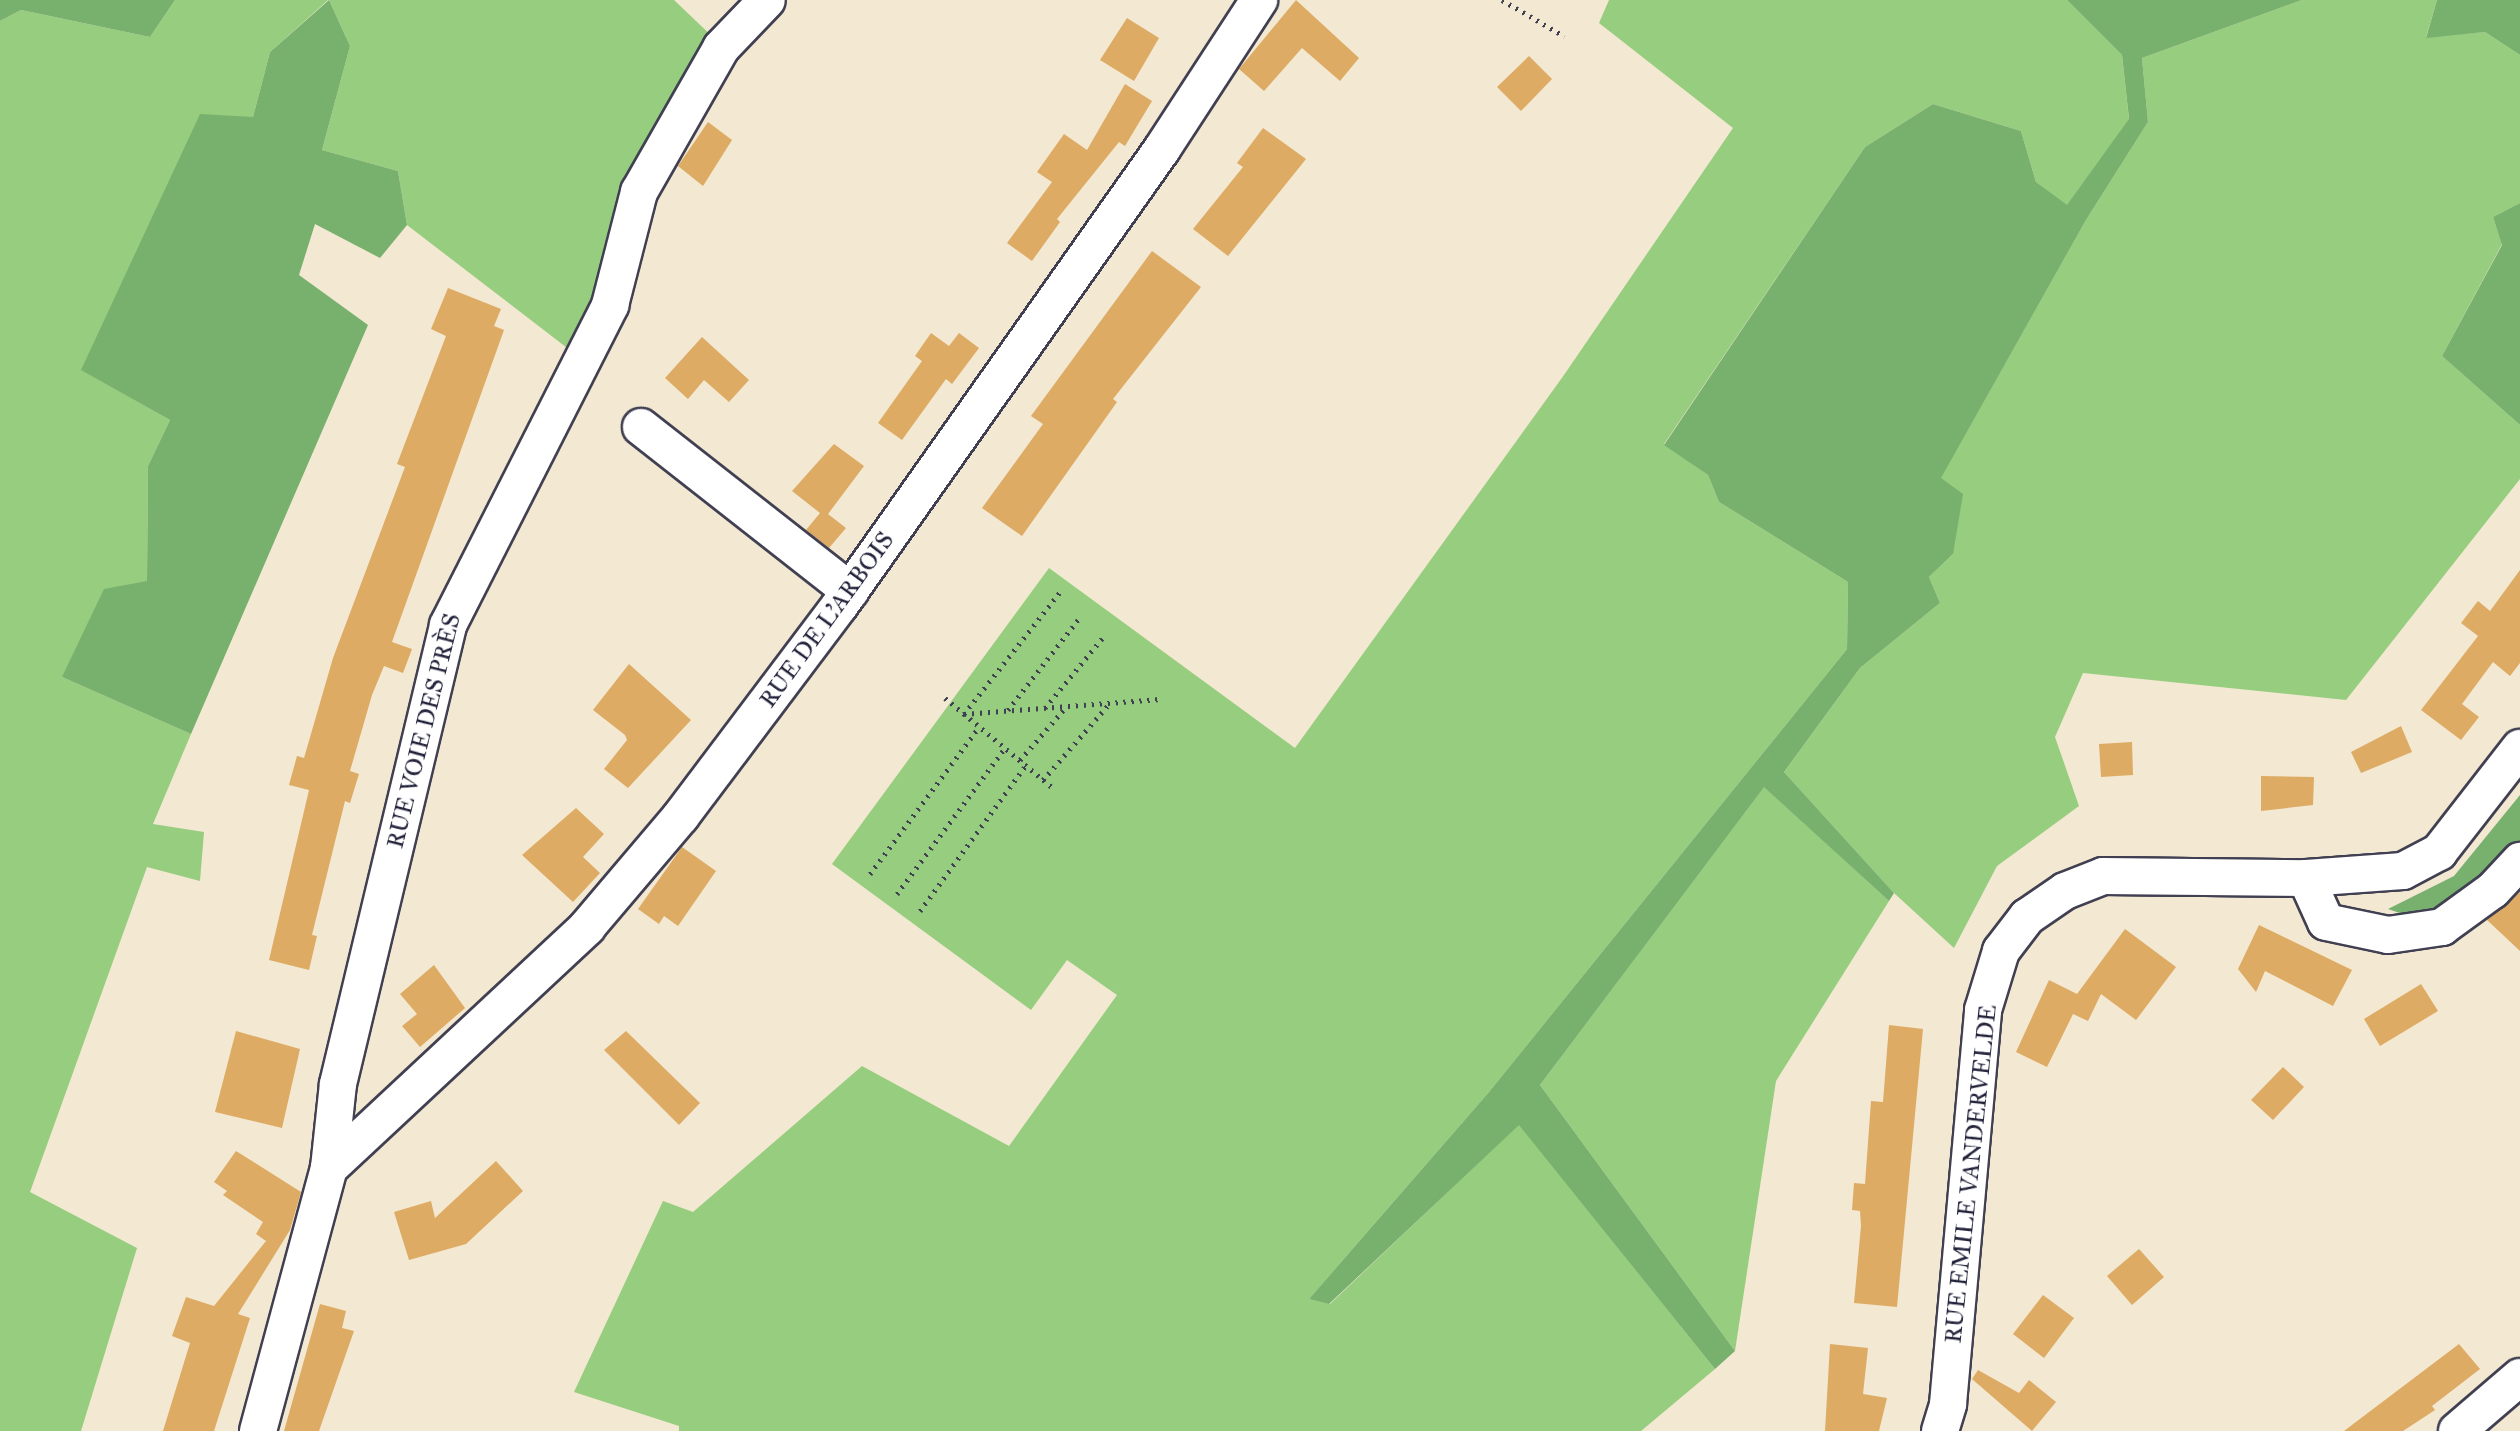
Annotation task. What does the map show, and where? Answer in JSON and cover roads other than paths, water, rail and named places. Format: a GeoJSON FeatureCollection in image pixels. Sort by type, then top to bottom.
{"type":"FeatureCollection","features":[{"type":"Feature","properties":{"kind":"street","name":"RUE VOIE DES PRÈS"},"geometry":{"type":"LineString","coordinates":[[258,1431],[329,1168],[338,1084],[448,625],[610,305],[639,192],[721,48],[767,0]]}},
{"type":"Feature","properties":{"kind":"street","name":"RUE DE L'ARBOIS"},"geometry":{"type":"LineString","coordinates":[[329,1168],[587,927],[681,816],[850,591],[1162,149],[1255,5]]}},
{"type":"Feature","properties":{"kind":"street"},"geometry":{"type":"LineString","coordinates":[[641,427],[850,591]]}},
{"type":"Feature","properties":{"kind":"street"},"geometry":{"type":"LineString","coordinates":[[2520,748],[2439,852],[2403,871],[2306,878],[2326,922],[2388,935],[2442,927],[2493,890],[2520,861]]}},
{"type":"Feature","properties":{"kind":"street","name":"RUE EMILE VANDERVELDE"},"geometry":{"type":"LineString","coordinates":[[1940,1431],[1948,1404],[1983,1010],[2001,951],[2027,917],[2065,891],[2103,876],[2306,878]]}},
{"type":"Feature","properties":{"kind":"street"},"geometry":{"type":"LineString","coordinates":[[2465,1425],[2520,1377]]}},
{"type":"Feature","properties":{"kind":"street"},"geometry":{"type":"LineString","coordinates":[[2465,1425],[2520,1414]]}}]}
